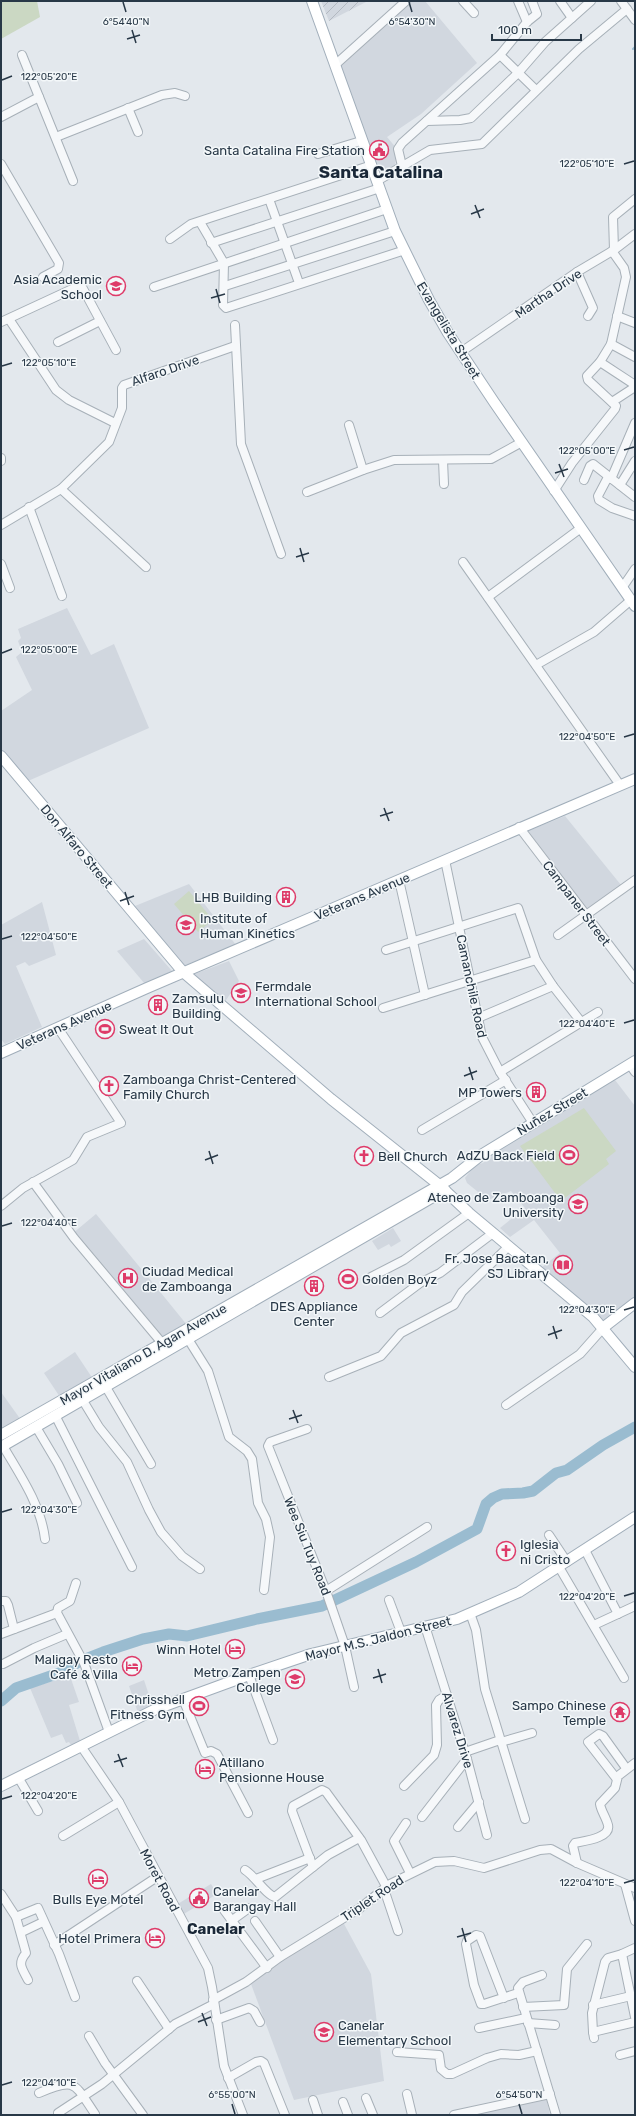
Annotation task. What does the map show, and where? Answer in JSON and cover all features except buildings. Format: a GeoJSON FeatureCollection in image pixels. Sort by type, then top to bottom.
{"type":"FeatureCollection","features":[{"type":"Feature","properties":{"kind":"main road","name":"Evangelista Street"},"geometry":{"type":"LineString","coordinates":[[312,1],[361,141],[379,184],[395,231],[429,300],[461,352],[554,491],[633,603]]}},
{"type":"Feature","properties":{"kind":"main road","name":"Don Alfaro Street"},"geometry":{"type":"LineString","coordinates":[[1,756],[183,972],[331,1099],[442,1187],[469,1213],[604,1327],[635,1367]]}},
{"type":"Feature","properties":{"kind":"main road","name":"Veterans Avenue"},"geometry":{"type":"LineString","coordinates":[[1,1053],[183,972],[635,779]]}},
{"type":"Feature","properties":{"kind":"main road","name":"Nuñez Street"},"geometry":{"type":"LineString","coordinates":[[452,1178],[481,1155],[533,1123],[633,1066]]}},
{"type":"Feature","properties":{"kind":"main road","name":"Mayor Vitaliano D. Agan Avenue"},"geometry":{"type":"LineString","coordinates":[[1,1434],[103,1382],[189,1335],[296,1271],[442,1187],[452,1178]]}},
{"type":"Feature","properties":{"kind":"main road"},"geometry":{"type":"LineString","coordinates":[[604,1327],[635,1303]]}},
{"type":"Feature","properties":{"kind":"main road","name":"Mayor Vitaliano D. Agan Avenue"},"geometry":{"type":"LineString","coordinates":[[2,1446],[82,1400],[103,1382],[162,1343],[189,1335]]}},
{"type":"Feature","properties":{"kind":"main road","name":"Mayor M.S. Jaldon Street"},"geometry":{"type":"LineString","coordinates":[[1,1786],[156,1710],[249,1675],[311,1654],[425,1626],[470,1613],[519,1592],[635,1518]]}},
{"type":"Feature","properties":{"kind":"street"},"geometry":{"type":"LineString","coordinates":[[335,65],[406,1]]}},
{"type":"Feature","properties":{"kind":"street"},"geometry":{"type":"LineString","coordinates":[[463,1],[474,13]]}},
{"type":"Feature","properties":{"kind":"street"},"geometry":{"type":"LineString","coordinates":[[518,1],[527,22]]}},
{"type":"Feature","properties":{"kind":"street"},"geometry":{"type":"LineString","coordinates":[[402,166],[399,146],[500,55],[527,22],[537,14],[532,1]]}},
{"type":"Feature","properties":{"kind":"street"},"geometry":{"type":"LineString","coordinates":[[560,1],[572,18]]}},
{"type":"Feature","properties":{"kind":"street"},"geometry":{"type":"LineString","coordinates":[[428,121],[460,120],[471,118],[518,73],[545,42],[591,1]]}},
{"type":"Feature","properties":{"kind":"street"},"geometry":{"type":"LineString","coordinates":[[621,1],[635,20]]}},
{"type":"Feature","properties":{"kind":"street"},"geometry":{"type":"LineString","coordinates":[[211,243],[277,222],[379,184],[402,166],[430,150],[482,144],[579,49],[626,9]]}},
{"type":"Feature","properties":{"kind":"street"},"geometry":{"type":"LineString","coordinates":[[500,55],[536,90]]}},
{"type":"Feature","properties":{"kind":"street"},"geometry":{"type":"LineString","coordinates":[[22,56],[73,181]]}},
{"type":"Feature","properties":{"kind":"street"},"geometry":{"type":"LineString","coordinates":[[56,138],[162,95],[175,93],[185,96]]}},
{"type":"Feature","properties":{"kind":"street"},"geometry":{"type":"LineString","coordinates":[[1,117],[39,97]]}},
{"type":"Feature","properties":{"kind":"street"},"geometry":{"type":"LineString","coordinates":[[128,108],[138,132]]}},
{"type":"Feature","properties":{"kind":"street"},"geometry":{"type":"LineString","coordinates":[[318,154],[361,141]]}},
{"type":"Feature","properties":{"kind":"street"},"geometry":{"type":"LineString","coordinates":[[1,164],[59,263],[58,269],[42,277]]}},
{"type":"Feature","properties":{"kind":"street"},"geometry":{"type":"LineString","coordinates":[[170,239],[185,228],[200,222],[372,166]]}},
{"type":"Feature","properties":{"kind":"street"},"geometry":{"type":"LineString","coordinates":[[269,199],[299,283]]}},
{"type":"Feature","properties":{"kind":"street"},"geometry":{"type":"LineString","coordinates":[[554,491],[572,463],[616,406],[588,380],[587,376],[600,362],[611,344],[626,278],[624,268],[613,251],[613,217],[635,199]]}},
{"type":"Feature","properties":{"kind":"street"},"geometry":{"type":"LineString","coordinates":[[154,287],[388,209]]}},
{"type":"Feature","properties":{"kind":"street"},"geometry":{"type":"LineString","coordinates":[[200,222],[224,263],[225,286],[223,305],[226,308],[404,250]]}},
{"type":"Feature","properties":{"kind":"street"},"geometry":{"type":"LineString","coordinates":[[225,286],[395,231]]}},
{"type":"Feature","properties":{"kind":"street","name":"Martha Drive"},"geometry":{"type":"LineString","coordinates":[[461,352],[577,272],[613,251],[635,234]]}},
{"type":"Feature","properties":{"kind":"street"},"geometry":{"type":"LineString","coordinates":[[577,272],[593,308],[588,316]]}},
{"type":"Feature","properties":{"kind":"street"},"geometry":{"type":"LineString","coordinates":[[1,322],[82,285],[116,350]]}},
{"type":"Feature","properties":{"kind":"street"},"geometry":{"type":"LineString","coordinates":[[617,316],[635,323]]}},
{"type":"Feature","properties":{"kind":"street"},"geometry":{"type":"LineString","coordinates":[[9,319],[56,390],[69,400],[115,423]]}},
{"type":"Feature","properties":{"kind":"street"},"geometry":{"type":"LineString","coordinates":[[58,342],[100,321]]}},
{"type":"Feature","properties":{"kind":"street"},"geometry":{"type":"LineString","coordinates":[[234,325],[241,444],[281,554]]}},
{"type":"Feature","properties":{"kind":"street"},"geometry":{"type":"LineString","coordinates":[[611,344],[635,357]]}},
{"type":"Feature","properties":{"kind":"street","name":"Alfaro Drive"},"geometry":{"type":"LineString","coordinates":[[1,525],[29,507],[61,490],[109,442],[122,408],[122,388],[124,385],[235,346]]}},
{"type":"Feature","properties":{"kind":"street"},"geometry":{"type":"LineString","coordinates":[[600,362],[635,386],[612,402]]}},
{"type":"Feature","properties":{"kind":"street"},"geometry":{"type":"LineString","coordinates":[[635,423],[609,478],[598,496],[599,500],[612,508],[635,516]]}},
{"type":"Feature","properties":{"kind":"street"},"geometry":{"type":"LineString","coordinates":[[349,425],[362,470]]}},
{"type":"Feature","properties":{"kind":"street"},"geometry":{"type":"LineString","coordinates":[[307,492],[362,470],[394,460],[491,459],[522,442]]}},
{"type":"Feature","properties":{"kind":"street"},"geometry":{"type":"LineString","coordinates":[[442,460],[444,484]]}},
{"type":"Feature","properties":{"kind":"street"},"geometry":{"type":"LineString","coordinates":[[620,485],[635,461]]}},
{"type":"Feature","properties":{"kind":"street"},"geometry":{"type":"LineString","coordinates":[[584,480],[592,464],[634,495]]}},
{"type":"Feature","properties":{"kind":"street"},"geometry":{"type":"LineString","coordinates":[[61,490],[146,567]]}},
{"type":"Feature","properties":{"kind":"street"},"geometry":{"type":"LineString","coordinates":[[29,507],[62,596]]}},
{"type":"Feature","properties":{"kind":"street"},"geometry":{"type":"LineString","coordinates":[[488,597],[580,528]]}},
{"type":"Feature","properties":{"kind":"street"},"geometry":{"type":"LineString","coordinates":[[463,562],[620,785]]}},
{"type":"Feature","properties":{"kind":"street"},"geometry":{"type":"LineString","coordinates":[[1,564],[10,588]]}},
{"type":"Feature","properties":{"kind":"street"},"geometry":{"type":"LineString","coordinates":[[622,588],[635,569]]}},
{"type":"Feature","properties":{"kind":"street"},"geometry":{"type":"LineString","coordinates":[[536,665],[594,632],[633,603]]}},
{"type":"Feature","properties":{"kind":"street","name":"Campaner Street"},"geometry":{"type":"LineString","coordinates":[[520,827],[635,979]]}},
{"type":"Feature","properties":{"kind":"street","name":"Camanchile Road"},"geometry":{"type":"LineString","coordinates":[[445,860],[478,1018],[486,1046],[500,1072],[533,1123]]}},
{"type":"Feature","properties":{"kind":"street"},"geometry":{"type":"LineString","coordinates":[[399,880],[425,995]]}},
{"type":"Feature","properties":{"kind":"street"},"geometry":{"type":"LineString","coordinates":[[558,935],[577,923],[586,914],[635,880]]}},
{"type":"Feature","properties":{"kind":"street"},"geometry":{"type":"LineString","coordinates":[[386,950],[413,940],[518,908],[536,960],[553,986],[582,1023]]}},
{"type":"Feature","properties":{"kind":"street"},"geometry":{"type":"LineString","coordinates":[[383,1008],[536,960]]}},
{"type":"Feature","properties":{"kind":"street"},"geometry":{"type":"LineString","coordinates":[[478,1018],[553,986]]}},
{"type":"Feature","properties":{"kind":"street"},"geometry":{"type":"LineString","coordinates":[[500,1072],[598,1012]]}},
{"type":"Feature","properties":{"kind":"street"},"geometry":{"type":"LineString","coordinates":[[1,1206],[33,1182],[73,1160],[87,1137],[121,1123],[58,1028]]}},
{"type":"Feature","properties":{"kind":"street"},"geometry":{"type":"LineString","coordinates":[[422,1130],[506,1080]]}},
{"type":"Feature","properties":{"kind":"street"},"geometry":{"type":"LineString","coordinates":[[33,1182],[68,1230],[162,1343]]}},
{"type":"Feature","properties":{"kind":"street"},"geometry":{"type":"LineString","coordinates":[[371,1277],[404,1260],[469,1213]]}},
{"type":"Feature","properties":{"kind":"street"},"geometry":{"type":"LineString","coordinates":[[380,1314],[420,1283],[440,1273],[493,1233]]}},
{"type":"Feature","properties":{"kind":"street"},"geometry":{"type":"LineString","coordinates":[[329,1377],[381,1356],[401,1333],[454,1305],[462,1292],[509,1246]]}},
{"type":"Feature","properties":{"kind":"street"},"geometry":{"type":"LineString","coordinates":[[506,1405],[580,1354],[604,1327]]}},
{"type":"Feature","properties":{"kind":"street"},"geometry":{"type":"LineString","coordinates":[[189,1335],[208,1372],[229,1437],[247,1451],[252,1460],[258,1503],[266,1519],[270,1537],[264,1590]]}},
{"type":"Feature","properties":{"kind":"street"},"geometry":{"type":"LineString","coordinates":[[103,1382],[151,1464]]}},
{"type":"Feature","properties":{"kind":"street"},"geometry":{"type":"LineString","coordinates":[[82,1400],[99,1427],[126,1462],[149,1510],[164,1535],[182,1556],[200,1569]]}},
{"type":"Feature","properties":{"kind":"street"},"geometry":{"type":"LineString","coordinates":[[55,1415],[132,1567]]}},
{"type":"Feature","properties":{"kind":"street"},"geometry":{"type":"LineString","coordinates":[[36,1427],[58,1464],[77,1503]]}},
{"type":"Feature","properties":{"kind":"street","name":"Wee Siu Tuy Road"},"geometry":{"type":"LineString","coordinates":[[307,1429],[270,1442],[268,1446],[326,1590],[345,1646],[354,1687]]}},
{"type":"Feature","properties":{"kind":"street"},"geometry":{"type":"LineString","coordinates":[[2,1446],[35,1503],[43,1523],[44,1539]]}},
{"type":"Feature","properties":{"kind":"street"},"geometry":{"type":"LineString","coordinates":[[326,1590],[427,1527]]}},
{"type":"Feature","properties":{"kind":"street"},"geometry":{"type":"LineString","coordinates":[[549,1535],[594,1625],[624,1678]]}},
{"type":"Feature","properties":{"kind":"street"},"geometry":{"type":"LineString","coordinates":[[585,1550],[618,1614]]}},
{"type":"Feature","properties":{"kind":"street"},"geometry":{"type":"LineString","coordinates":[[76,1582],[70,1601],[58,1608],[57,1613],[67,1634],[83,1661],[109,1732]]}},
{"type":"Feature","properties":{"kind":"street"},"geometry":{"type":"LineString","coordinates":[[389,1600],[401,1632]]}},
{"type":"Feature","properties":{"kind":"street"},"geometry":{"type":"LineString","coordinates":[[1,1601],[8,1604],[14,1629]]}},
{"type":"Feature","properties":{"kind":"street"},"geometry":{"type":"LineString","coordinates":[[594,1625],[635,1606]]}},
{"type":"Feature","properties":{"kind":"street"},"geometry":{"type":"LineString","coordinates":[[1,1634],[57,1613]]}},
{"type":"Feature","properties":{"kind":"street"},"geometry":{"type":"LineString","coordinates":[[470,1613],[476,1630],[481,1673],[500,1741],[525,1819]]}},
{"type":"Feature","properties":{"kind":"street","name":"Alvarez Drive"},"geometry":{"type":"LineString","coordinates":[[425,1626],[466,1755],[487,1835]]}},
{"type":"Feature","properties":{"kind":"street"},"geometry":{"type":"LineString","coordinates":[[3,1664],[34,1648],[67,1634]]}},
{"type":"Feature","properties":{"kind":"street"},"geometry":{"type":"LineString","coordinates":[[249,1675],[273,1740]]}},
{"type":"Feature","properties":{"kind":"street"},"geometry":{"type":"LineString","coordinates":[[404,1786],[434,1755],[437,1745],[436,1705],[439,1700],[447,1695]]}},
{"type":"Feature","properties":{"kind":"street"},"geometry":{"type":"LineString","coordinates":[[184,1699],[205,1753],[211,1751],[217,1754],[248,1813]]}},
{"type":"Feature","properties":{"kind":"street"},"geometry":{"type":"LineString","coordinates":[[422,1816],[466,1755],[500,1741],[532,1733]]}},
{"type":"Feature","properties":{"kind":"street"},"geometry":{"type":"LineString","coordinates":[[616,1778],[588,1742],[599,1734],[603,1736],[626,1768]]}},
{"type":"Feature","properties":{"kind":"street","name":"Moret Road"},"geometry":{"type":"LineString","coordinates":[[81,1746],[119,1802],[157,1877],[208,1968],[216,2020],[228,2078],[243,2115]]}},
{"type":"Feature","properties":{"kind":"street"},"geometry":{"type":"LineString","coordinates":[[577,1863],[573,1852],[574,1845],[600,1836],[608,1829],[600,1804],[608,1797],[614,1788],[616,1778],[626,1768],[635,1763]]}},
{"type":"Feature","properties":{"kind":"street"},"geometry":{"type":"LineString","coordinates":[[18,1777],[38,1811]]}},
{"type":"Feature","properties":{"kind":"street"},"geometry":{"type":"LineString","coordinates":[[313,1867],[292,1814],[293,1806],[318,1790],[322,1790],[326,1792],[359,1838],[385,1888],[398,1931]]}},
{"type":"Feature","properties":{"kind":"street"},"geometry":{"type":"LineString","coordinates":[[63,1836],[119,1802]]}},
{"type":"Feature","properties":{"kind":"street"},"geometry":{"type":"LineString","coordinates":[[458,1827],[479,1802]]}},
{"type":"Feature","properties":{"kind":"street"},"geometry":{"type":"LineString","coordinates":[[406,1823],[394,1841],[410,1873]]}},
{"type":"Feature","properties":{"kind":"street"},"geometry":{"type":"LineString","coordinates":[[245,1870],[256,1879],[268,1893],[275,1897],[328,1855],[359,1838]]}},
{"type":"Feature","properties":{"kind":"street","name":"Triplet Road"},"geometry":{"type":"LineString","coordinates":[[58,2113],[84,2097],[115,2074],[169,2029],[267,1968],[280,1957],[360,1908],[385,1888],[410,1873],[435,1862],[448,1860],[481,1868],[546,1849],[551,1849],[577,1863],[635,1888]]}},
{"type":"Feature","properties":{"kind":"street"},"geometry":{"type":"LineString","coordinates":[[256,1879],[310,1858]]}},
{"type":"Feature","properties":{"kind":"street"},"geometry":{"type":"LineString","coordinates":[[54,1945],[157,1877]]}},
{"type":"Feature","properties":{"kind":"street"},"geometry":{"type":"LineString","coordinates":[[625,1884],[635,1921]]}},
{"type":"Feature","properties":{"kind":"street"},"geometry":{"type":"LineString","coordinates":[[1,1894],[16,1917],[22,1932],[26,1953],[21,1958],[20,1962],[28,1980]]}},
{"type":"Feature","properties":{"kind":"street"},"geometry":{"type":"LineString","coordinates":[[16,1917],[38,1908],[74,1997]]}},
{"type":"Feature","properties":{"kind":"street"},"geometry":{"type":"LineString","coordinates":[[231,1921],[248,1908]]}},
{"type":"Feature","properties":{"kind":"street"},"geometry":{"type":"LineString","coordinates":[[224,1910],[267,1968]]}},
{"type":"Feature","properties":{"kind":"street"},"geometry":{"type":"LineString","coordinates":[[255,1921],[280,1957]]}},
{"type":"Feature","properties":{"kind":"street"},"geometry":{"type":"LineString","coordinates":[[22,1932],[43,1922]]}},
{"type":"Feature","properties":{"kind":"street"},"geometry":{"type":"LineString","coordinates":[[504,1998],[480,1936],[476,1935],[467,1941],[466,1944],[479,2002],[484,2004],[504,1998],[518,1993]]}},
{"type":"Feature","properties":{"kind":"street"},"geometry":{"type":"LineString","coordinates":[[524,2007],[564,2005],[567,1969],[587,1944]]}},
{"type":"Feature","properties":{"kind":"street"},"geometry":{"type":"LineString","coordinates":[[635,1948],[608,1958],[605,1962],[591,2017],[593,2035],[635,2022]]}},
{"type":"Feature","properties":{"kind":"street"},"geometry":{"type":"LineString","coordinates":[[622,1954],[635,2017]]}},
{"type":"Feature","properties":{"kind":"street"},"geometry":{"type":"LineString","coordinates":[[542,1975],[520,1984],[518,1993],[538,2051],[556,2115]]}},
{"type":"Feature","properties":{"kind":"street"},"geometry":{"type":"LineString","coordinates":[[137,1981],[169,2029]]}},
{"type":"Feature","properties":{"kind":"street"},"geometry":{"type":"LineString","coordinates":[[594,2005],[631,1996]]}},
{"type":"Feature","properties":{"kind":"street"},"geometry":{"type":"LineString","coordinates":[[216,2020],[249,2008],[254,2011],[260,2022]]}},
{"type":"Feature","properties":{"kind":"street"},"geometry":{"type":"LineString","coordinates":[[479,2028],[527,2020],[555,2025]]}},
{"type":"Feature","properties":{"kind":"street"},"geometry":{"type":"LineString","coordinates":[[89,2036],[105,2063],[115,2074],[143,2115]]}},
{"type":"Feature","properties":{"kind":"street"},"geometry":{"type":"LineString","coordinates":[[397,2052],[439,2055],[441,2069],[447,2074],[452,2074],[482,2059],[497,2055],[519,2055],[538,2051]]}},
{"type":"Feature","properties":{"kind":"street"},"geometry":{"type":"LineString","coordinates":[[620,2055],[635,2051]]}},
{"type":"Feature","properties":{"kind":"street"},"geometry":{"type":"LineString","coordinates":[[228,2078],[256,2062],[261,2061],[264,2063],[285,2115]]}},
{"type":"Feature","properties":{"kind":"street"},"geometry":{"type":"LineString","coordinates":[[39,2093],[59,2084],[68,2083],[78,2089],[95,2114]]}},
{"type":"Feature","properties":{"kind":"street"},"geometry":{"type":"LineString","coordinates":[[407,2094],[412,2115]]}},
{"type":"Feature","properties":{"kind":"street"},"geometry":{"type":"LineString","coordinates":[[454,2115],[550,2094]]}},
{"type":"Feature","properties":{"kind":"street"},"geometry":{"type":"LineString","coordinates":[[366,2098],[372,2115]]}},
{"type":"Feature","properties":{"kind":"street"},"geometry":{"type":"LineString","coordinates":[[313,2100],[318,2115]]}},
{"type":"Feature","properties":{"kind":"street"},"geometry":{"type":"LineString","coordinates":[[343,2102],[348,2115]]}},
{"type":"Feature","properties":{"kind":"shaded area"},"geometry":{"type":"Polygon","coordinates":[[[321,1],[368,1],[329,21],[321,1]]]}},
{"type":"Feature","properties":{"kind":"shaded area"},"geometry":{"type":"Polygon","coordinates":[[[412,1],[425,1],[477,63],[421,114],[387,137],[397,149],[395,167],[378,175],[340,65],[412,1]]]}},
{"type":"Feature","properties":{"kind":"shaded area"},"geometry":{"type":"Polygon","coordinates":[[[67,608],[91,655],[114,644],[149,728],[28,781],[1,749],[1,711],[32,690],[16,657],[22,652],[18,641],[21,638],[18,629],[67,608]]]}},
{"type":"Feature","properties":{"kind":"shaded area"},"geometry":{"type":"Polygon","coordinates":[[[565,816],[621,885],[586,910],[528,831],[565,816]]]}},
{"type":"Feature","properties":{"kind":"shaded area","name":"Institute of Human Kinetics"},"geometry":{"type":"Polygon","coordinates":[[[189,884],[236,945],[183,966],[135,906],[189,884]]]}},
{"type":"Feature","properties":{"kind":"shaded area"},"geometry":{"type":"Polygon","coordinates":[[[42,902],[56,955],[29,966],[25,962],[16,966],[42,1027],[5,1044],[1,1039],[1,925],[42,902]]]}},
{"type":"Feature","properties":{"kind":"shaded area"},"geometry":{"type":"Polygon","coordinates":[[[144,939],[172,971],[145,984],[117,951],[144,939]]]}},
{"type":"Feature","properties":{"kind":"shaded area"},"geometry":{"type":"Polygon","coordinates":[[[229,961],[239,981],[224,1003],[192,975],[229,961]]]}},
{"type":"Feature","properties":{"kind":"shaded area","name":"Ateneo de Zamboanga University"},"geometry":{"type":"Polygon","coordinates":[[[615,1080],[635,1106],[635,1297],[604,1321],[541,1268],[560,1253],[534,1220],[510,1237],[500,1228],[525,1208],[511,1191],[488,1200],[467,1183],[465,1178],[475,1165],[483,1163],[491,1154],[615,1080]]]}},
{"type":"Feature","properties":{"kind":"shaded area","name":"Ciudad Medical de Zamboanga"},"geometry":{"type":"Polygon","coordinates":[[[96,1214],[187,1325],[161,1340],[72,1234],[96,1214]]]}},
{"type":"Feature","properties":{"kind":"shaded area"},"geometry":{"type":"Polygon","coordinates":[[[393,1228],[401,1241],[391,1247],[389,1244],[378,1250],[372,1241],[393,1228]]]}},
{"type":"Feature","properties":{"kind":"shaded area"},"geometry":{"type":"Polygon","coordinates":[[[75,1352],[93,1379],[60,1397],[44,1373],[75,1352]]]}},
{"type":"Feature","properties":{"kind":"shaded area"},"geometry":{"type":"Polygon","coordinates":[[[1,1392],[21,1420],[1,1432],[1,1392]]]}},
{"type":"Feature","properties":{"kind":"shaded area"},"geometry":{"type":"Polygon","coordinates":[[[70,1676],[79,1702],[69,1705],[80,1741],[71,1745],[69,1742],[66,1743],[62,1734],[51,1738],[30,1688],[70,1676]]]}},
{"type":"Feature","properties":{"kind":"shaded area"},"geometry":{"type":"Polygon","coordinates":[[[144,1680],[153,1707],[138,1713],[129,1686],[144,1680]]]}},
{"type":"Feature","properties":{"kind":"shaded area"},"geometry":{"type":"Polygon","coordinates":[[[211,1884],[217,1894],[182,1915],[176,1905],[211,1884]]]}},
{"type":"Feature","properties":{"kind":"shaded area","name":"Canelar Elementary School"},"geometry":{"type":"Polygon","coordinates":[[[343,1922],[371,1974],[384,2081],[294,2100],[251,1984],[277,1960],[343,1922]]]}},
{"type":"Feature","properties":{"kind":"shaded area"},"geometry":{"type":"Polygon","coordinates":[[[546,2097],[550,2115],[465,2115],[546,2097]]]}},
{"type":"Feature","properties":{"kind":"green space"},"geometry":{"type":"Polygon","coordinates":[[[1,1],[37,1],[40,17],[1,39],[1,1]]]}},
{"type":"Feature","properties":{"kind":"green space"},"geometry":{"type":"Polygon","coordinates":[[[189,891],[213,920],[198,932],[174,904],[189,891]]]}},
{"type":"Feature","properties":{"kind":"green space","name":"AdZU Back Field"},"geometry":{"type":"Polygon","coordinates":[[[584,1108],[616,1151],[606,1159],[609,1164],[561,1201],[520,1146],[584,1108]]]}},
{"type":"Feature","properties":{"kind":"waterway"},"geometry":{"type":"LineString","coordinates":[[1,1701],[16,1688],[65,1671],[80,1661],[103,1652],[143,1639],[169,1634],[187,1636],[257,1619],[322,1606],[416,1562],[477,1529],[486,1504],[493,1498],[502,1494],[533,1491],[556,1473],[567,1470],[603,1445],[635,1427]]}},
{"type":"Feature","properties":{"kind":"place","name":"Santa Catalina Fire Station"},"geometry":{"type":"Point","coordinates":[379,150]}},
{"type":"Feature","properties":{"kind":"place","name":"Asia Academic School"},"geometry":{"type":"Point","coordinates":[116,286]}},
{"type":"Feature","properties":{"kind":"place","name":"LHB Building"},"geometry":{"type":"Point","coordinates":[286,897]}},
{"type":"Feature","properties":{"kind":"place","name":"Institute of Human Kinetics"},"geometry":{"type":"Point","coordinates":[186,925]}},
{"type":"Feature","properties":{"kind":"place","name":"Fermdale International School"},"geometry":{"type":"Point","coordinates":[241,993]}},
{"type":"Feature","properties":{"kind":"place","name":"Zamsulu Building"},"geometry":{"type":"Point","coordinates":[158,1005]}},
{"type":"Feature","properties":{"kind":"place","name":"Sweat It Out"},"geometry":{"type":"Point","coordinates":[105,1029]}},
{"type":"Feature","properties":{"kind":"place","name":"Zamboanga Christ-Centered Family Church"},"geometry":{"type":"Point","coordinates":[109,1086]}},
{"type":"Feature","properties":{"kind":"place","name":"MP Towers"},"geometry":{"type":"Point","coordinates":[536,1092]}},
{"type":"Feature","properties":{"kind":"place","name":"AdZU Back Field"},"geometry":{"type":"Point","coordinates":[569,1155]}},
{"type":"Feature","properties":{"kind":"place","name":"Bell Church"},"geometry":{"type":"Point","coordinates":[364,1156]}},
{"type":"Feature","properties":{"kind":"place","name":"Ateneo de Zamboanga University"},"geometry":{"type":"Point","coordinates":[578,1204]}},
{"type":"Feature","properties":{"kind":"place","name":"Fr. Jose Bacatan, SJ Library"},"geometry":{"type":"Point","coordinates":[563,1265]}},
{"type":"Feature","properties":{"kind":"place","name":"Ciudad Medical de Zamboanga"},"geometry":{"type":"Point","coordinates":[128,1278]}},
{"type":"Feature","properties":{"kind":"place","name":"Golden Boyz"},"geometry":{"type":"Point","coordinates":[348,1279]}},
{"type":"Feature","properties":{"kind":"place","name":"DES Appliance Center"},"geometry":{"type":"Point","coordinates":[314,1286]}},
{"type":"Feature","properties":{"kind":"place","name":"Iglesia ni Cristo"},"geometry":{"type":"Point","coordinates":[506,1551]}},
{"type":"Feature","properties":{"kind":"place","name":"Winn Hotel"},"geometry":{"type":"Point","coordinates":[235,1649]}},
{"type":"Feature","properties":{"kind":"place","name":"Maligay Resto Café & Villa"},"geometry":{"type":"Point","coordinates":[132,1666]}},
{"type":"Feature","properties":{"kind":"place","name":"Metro Zampen College"},"geometry":{"type":"Point","coordinates":[295,1679]}},
{"type":"Feature","properties":{"kind":"place","name":"Chrisshell Fitness Gym"},"geometry":{"type":"Point","coordinates":[199,1706]}},
{"type":"Feature","properties":{"kind":"place","name":"Sampo Chinese Temple"},"geometry":{"type":"Point","coordinates":[620,1712]}},
{"type":"Feature","properties":{"kind":"place","name":"Atillano Pensionne House"},"geometry":{"type":"Point","coordinates":[205,1769]}},
{"type":"Feature","properties":{"kind":"place","name":"Bulls Eye Motel"},"geometry":{"type":"Point","coordinates":[98,1879]}},
{"type":"Feature","properties":{"kind":"place","name":"Canelar Barangay Hall"},"geometry":{"type":"Point","coordinates":[199,1898]}},
{"type":"Feature","properties":{"kind":"place","name":"Hotel Primera"},"geometry":{"type":"Point","coordinates":[155,1938]}},
{"type":"Feature","properties":{"kind":"place","name":"Canelar Elementary School"},"geometry":{"type":"Point","coordinates":[324,2032]}},
{"type":"Feature","properties":{"kind":"district","name":"Santa Catalina"},"geometry":{"type":"Point","coordinates":[381,172]}},
{"type":"Feature","properties":{"kind":"district","name":"Canelar"},"geometry":{"type":"Point","coordinates":[216,1929]}}]}
